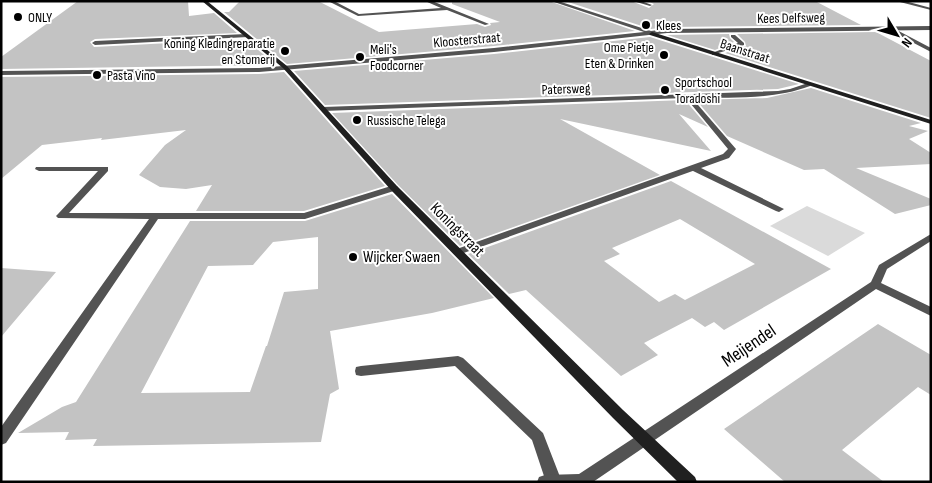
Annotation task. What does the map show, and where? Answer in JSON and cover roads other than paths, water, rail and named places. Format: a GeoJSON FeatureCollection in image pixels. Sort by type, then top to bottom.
{"type":"FeatureCollection","features":[{"type":"Feature","properties":{"kind":"street","name":"Koningstraat"},"geometry":{"type":"LineString","coordinates":[[204,1],[285,67],[394,188],[689,482]]}},
{"type":"Feature","properties":{"kind":"street"},"geometry":{"type":"LineString","coordinates":[[330,1],[358,15],[447,9]]}},
{"type":"Feature","properties":{"kind":"street"},"geometry":{"type":"LineString","coordinates":[[427,1],[487,24]]}},
{"type":"Feature","properties":{"kind":"street","name":"Baanstraat"},"geometry":{"type":"LineString","coordinates":[[553,1],[808,85],[931,122]]}},
{"type":"Feature","properties":{"kind":"street"},"geometry":{"type":"LineString","coordinates":[[635,1],[650,5]]}},
{"type":"Feature","properties":{"kind":"street"},"geometry":{"type":"LineString","coordinates":[[898,1],[931,9]]}},
{"type":"Feature","properties":{"kind":"street"},"geometry":{"type":"LineString","coordinates":[[889,28],[931,50]]}},
{"type":"Feature","properties":{"kind":"street","name":"Kees Delfsweg"},"geometry":{"type":"LineString","coordinates":[[652,34],[667,31],[931,28]]}},
{"type":"Feature","properties":{"kind":"street","name":"Kloosterstraat"},"geometry":{"type":"LineString","coordinates":[[1,73],[259,70],[652,34]]}},
{"type":"Feature","properties":{"kind":"street"},"geometry":{"type":"LineString","coordinates":[[95,43],[246,36]]}},
{"type":"Feature","properties":{"kind":"street"},"geometry":{"type":"LineString","coordinates":[[714,54],[742,44],[733,36]]}},
{"type":"Feature","properties":{"kind":"street","name":"Patersweg"},"geometry":{"type":"LineString","coordinates":[[323,109],[778,93],[808,85]]}},
{"type":"Feature","properties":{"kind":"street"},"geometry":{"type":"LineString","coordinates":[[458,252],[726,156],[732,149],[688,97]]}},
{"type":"Feature","properties":{"kind":"street"},"geometry":{"type":"LineString","coordinates":[[694,168],[779,209]]}},
{"type":"Feature","properties":{"kind":"street"},"geometry":{"type":"LineString","coordinates":[[39,169],[105,169],[61,216],[306,216],[394,188]]}},
{"type":"Feature","properties":{"kind":"street"},"geometry":{"type":"LineString","coordinates":[[1,438],[155,217]]}},
{"type":"Feature","properties":{"kind":"street"},"geometry":{"type":"LineString","coordinates":[[931,237],[883,267],[875,284],[931,312]]}},
{"type":"Feature","properties":{"kind":"street","name":"Meijendel"},"geometry":{"type":"LineString","coordinates":[[544,482],[581,481],[875,284]]}},
{"type":"Feature","properties":{"kind":"street"},"geometry":{"type":"LineString","coordinates":[[361,371],[458,361],[538,437],[554,482]]}},
{"type":"Feature","properties":{"kind":"place","name":"ONLY"},"geometry":{"type":"Point","coordinates":[18,17]}},
{"type":"Feature","properties":{"kind":"place","name":"Klees"},"geometry":{"type":"Point","coordinates":[646,25]}},
{"type":"Feature","properties":{"kind":"place","name":"Koning Kledingreparatie en Stomerij"},"geometry":{"type":"Point","coordinates":[285,51]}},
{"type":"Feature","properties":{"kind":"place","name":"Ome Pietje Eten & Drinken"},"geometry":{"type":"Point","coordinates":[664,55]}},
{"type":"Feature","properties":{"kind":"place","name":"Meli's Foodcorner"},"geometry":{"type":"Point","coordinates":[360,57]}},
{"type":"Feature","properties":{"kind":"place","name":"Pasta Vino"},"geometry":{"type":"Point","coordinates":[97,75]}},
{"type":"Feature","properties":{"kind":"place","name":"Sportschool Toradoshi"},"geometry":{"type":"Point","coordinates":[665,90]}},
{"type":"Feature","properties":{"kind":"place","name":"Russische Telega"},"geometry":{"type":"Point","coordinates":[357,120]}},
{"type":"Feature","properties":{"kind":"place","name":"Wijcker Swaen"},"geometry":{"type":"Point","coordinates":[353,257]}}]}
